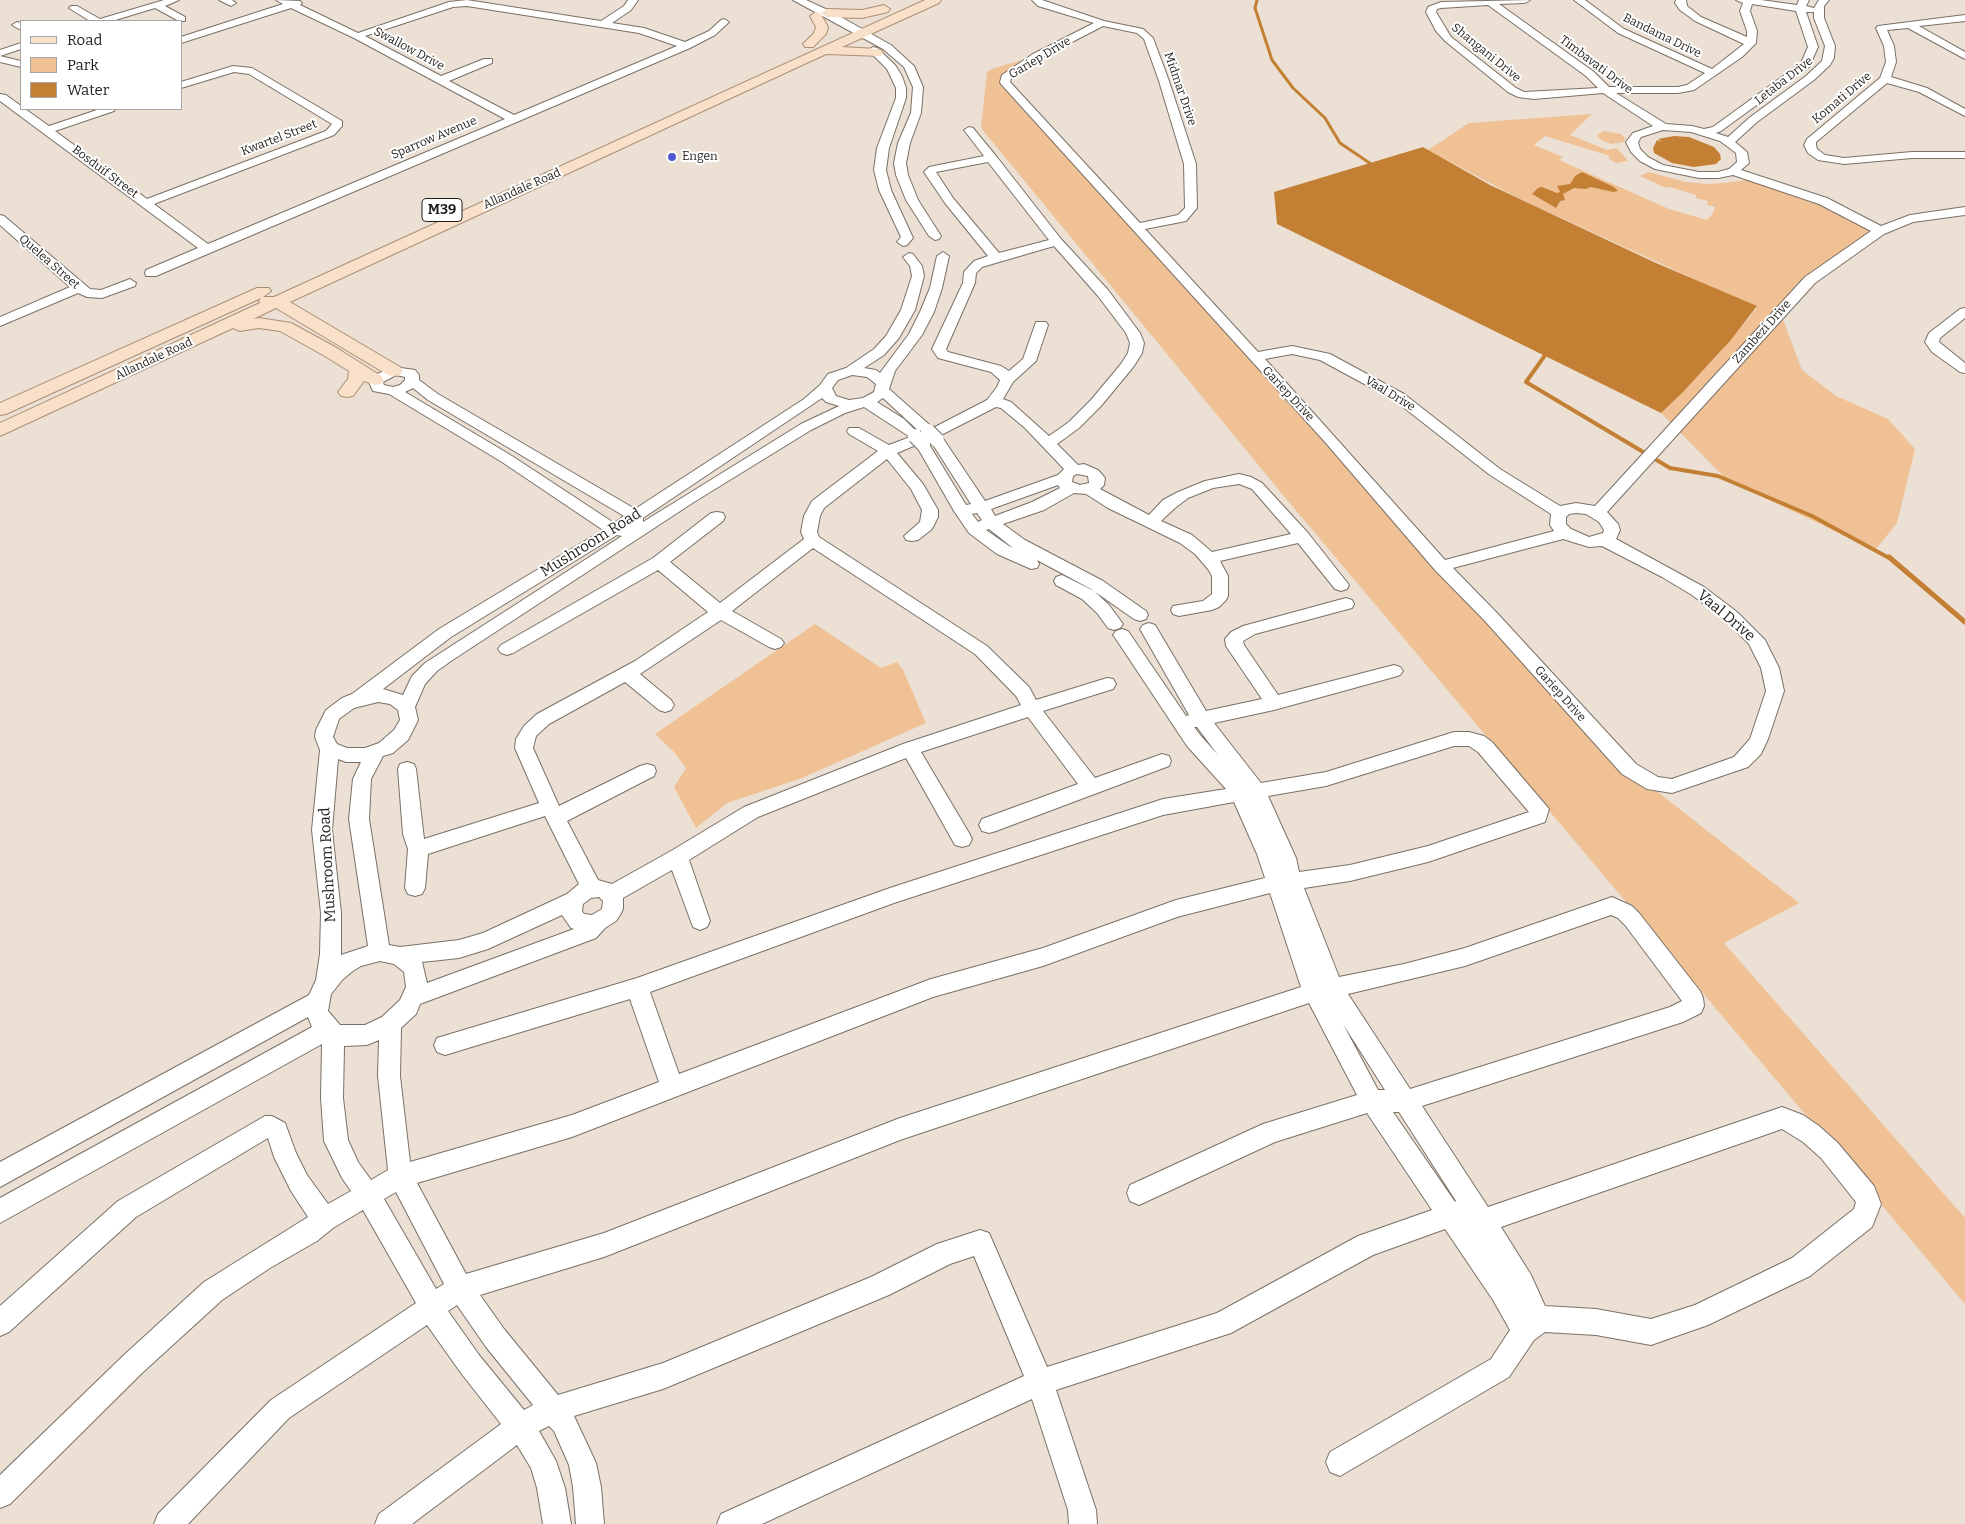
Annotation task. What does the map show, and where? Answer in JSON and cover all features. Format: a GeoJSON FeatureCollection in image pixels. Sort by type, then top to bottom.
{"type":"FeatureCollection","features":[{"type":"Feature","properties":{"kind":"main road","name":"Allandale Road"},"geometry":{"type":"LineString","coordinates":[[0,430],[144,364],[275,294],[382,254],[850,32],[892,10],[935,0]]}},
{"type":"Feature","properties":{"kind":"main road"},"geometry":{"type":"LineString","coordinates":[[892,10],[882,33],[882,50],[811,50],[820,34],[822,15],[862,14],[892,10]]}},
{"type":"Feature","properties":{"kind":"main road","name":"Allandale Road"},"geometry":{"type":"LineString","coordinates":[[318,266],[811,50]]}},
{"type":"Feature","properties":{"kind":"main road"},"geometry":{"type":"LineString","coordinates":[[306,320],[307,309],[316,295],[382,254]]}},
{"type":"Feature","properties":{"kind":"main road"},"geometry":{"type":"LineString","coordinates":[[0,411],[70,386],[154,351],[257,304],[269,301],[275,294],[306,320],[394,372]]}},
{"type":"Feature","properties":{"kind":"main road"},"geometry":{"type":"LineString","coordinates":[[144,364],[228,330],[245,325],[269,323],[286,326],[375,380]]}},
{"type":"Feature","properties":{"kind":"main road"},"geometry":{"type":"LineString","coordinates":[[347,392],[357,379],[358,370]]}},
{"type":"Feature","properties":{"kind":"street"},"geometry":{"type":"LineString","coordinates":[[138,0],[182,19]]}},
{"type":"Feature","properties":{"kind":"street"},"geometry":{"type":"LineString","coordinates":[[106,20],[174,0]]}},
{"type":"Feature","properties":{"kind":"street","name":"Swallow Drive"},"geometry":{"type":"LineString","coordinates":[[281,0],[357,36],[513,119]]}},
{"type":"Feature","properties":{"kind":"street"},"geometry":{"type":"LineString","coordinates":[[182,40],[305,0]]}},
{"type":"Feature","properties":{"kind":"street"},"geometry":{"type":"LineString","coordinates":[[603,24],[628,8],[633,0]]}},
{"type":"Feature","properties":{"kind":"street"},"geometry":{"type":"LineString","coordinates":[[791,0],[796,5],[822,15]]}},
{"type":"Feature","properties":{"kind":"street"},"geometry":{"type":"LineString","coordinates":[[798,0],[909,66],[918,87],[916,113],[904,143],[900,163],[902,175],[912,200],[935,236],[947,248]]}},
{"type":"Feature","properties":{"kind":"street","name":"Midmar Drive"},"geometry":{"type":"LineString","coordinates":[[1037,0],[1042,4],[1102,23],[1138,30],[1148,38],[1164,80],[1190,164],[1191,208],[1182,218],[1137,227]]}},
{"type":"Feature","properties":{"kind":"street","name":"Shangani Drive"},"geometry":{"type":"LineString","coordinates":[[1524,0],[1436,6],[1430,10],[1443,34],[1448,39],[1519,94],[1534,96],[1606,90]]}},
{"type":"Feature","properties":{"kind":"street","name":"Bandama Drive"},"geometry":{"type":"LineString","coordinates":[[1579,0],[1621,31],[1713,73]]}},
{"type":"Feature","properties":{"kind":"street"},"geometry":{"type":"LineString","coordinates":[[1681,0],[1680,3],[1683,8],[1698,19],[1751,43]]}},
{"type":"Feature","properties":{"kind":"street"},"geometry":{"type":"LineString","coordinates":[[1606,90],[1646,88],[1683,90],[1695,85],[1738,55],[1751,43],[1752,31],[1745,11],[1744,0],[1802,4],[1819,11],[1819,6],[1824,0]]}},
{"type":"Feature","properties":{"kind":"street","name":"Timbavati Drive"},"geometry":{"type":"LineString","coordinates":[[1489,2],[1590,74],[1606,90],[1663,127]]}},
{"type":"Feature","properties":{"kind":"street"},"geometry":{"type":"LineString","coordinates":[[357,36],[461,3],[476,3],[650,32],[686,46]]}},
{"type":"Feature","properties":{"kind":"street","name":"Letaba Drive"},"geometry":{"type":"LineString","coordinates":[[1706,132],[1717,129],[1805,65],[1813,46],[1801,15],[1802,4]]}},
{"type":"Feature","properties":{"kind":"street"},"geometry":{"type":"LineString","coordinates":[[74,8],[101,20]]}},
{"type":"Feature","properties":{"kind":"street","name":"Letaba Drive"},"geometry":{"type":"LineString","coordinates":[[1729,142],[1753,120],[1810,78],[1826,63],[1830,46],[1819,18],[1819,11]]}},
{"type":"Feature","properties":{"kind":"street","name":"Komati Drive"},"geometry":{"type":"LineString","coordinates":[[1965,18],[1883,26],[1880,29],[1889,46],[1891,62],[1885,79],[1811,141],[1810,146],[1812,151],[1822,158],[1844,161],[1912,155],[1965,155]]}},
{"type":"Feature","properties":{"kind":"street","name":"Sparrow Avenue"},"geometry":{"type":"LineString","coordinates":[[151,273],[686,46],[712,33],[724,22]]}},
{"type":"Feature","properties":{"kind":"street","name":"Gariep Drive"},"geometry":{"type":"LineString","coordinates":[[1102,23],[1037,56],[1004,79],[1254,358],[1330,439],[1441,566],[1491,617],[1620,760],[1634,774],[1654,784]]}},
{"type":"Feature","properties":{"kind":"street"},"geometry":{"type":"LineString","coordinates":[[1908,24],[1965,56]]}},
{"type":"Feature","properties":{"kind":"street"},"geometry":{"type":"LineString","coordinates":[[0,42],[19,46]]}},
{"type":"Feature","properties":{"kind":"street"},"geometry":{"type":"LineString","coordinates":[[0,53],[19,46]]}},
{"type":"Feature","properties":{"kind":"street"},"geometry":{"type":"LineString","coordinates":[[882,50],[897,76],[901,88],[900,103],[882,148],[880,170],[885,190],[907,238],[901,245],[902,252],[916,266],[918,276],[908,310],[892,338],[879,352],[851,371],[833,377],[825,388],[828,396],[836,402],[862,403],[877,397],[888,370],[915,335],[927,312],[947,248]]}},
{"type":"Feature","properties":{"kind":"street"},"geometry":{"type":"LineString","coordinates":[[0,58],[20,64]]}},
{"type":"Feature","properties":{"kind":"street"},"geometry":{"type":"LineString","coordinates":[[441,80],[488,61]]}},
{"type":"Feature","properties":{"kind":"street","name":"Kwartel Street"},"geometry":{"type":"LineString","coordinates":[[146,203],[330,133],[338,123],[252,71],[233,69],[182,85]]}},
{"type":"Feature","properties":{"kind":"street"},"geometry":{"type":"LineString","coordinates":[[1885,79],[1923,90],[1965,113]]}},
{"type":"Feature","properties":{"kind":"street"},"geometry":{"type":"LineString","coordinates":[[1,97],[15,93]]}},
{"type":"Feature","properties":{"kind":"street","name":"Bosduif Street"},"geometry":{"type":"LineString","coordinates":[[1,97],[49,130],[207,249]]}},
{"type":"Feature","properties":{"kind":"street"},"geometry":{"type":"LineString","coordinates":[[49,130],[107,110]]}},
{"type":"Feature","properties":{"kind":"street"},"geometry":{"type":"LineString","coordinates":[[1663,127],[1706,132],[1729,142],[1736,147],[1743,158],[1739,168],[1718,175],[1685,173],[1659,167],[1644,159],[1635,150],[1632,142],[1642,132],[1663,127]]}},
{"type":"Feature","properties":{"kind":"street"},"geometry":{"type":"LineString","coordinates":[[969,130],[1057,242],[1103,293],[1133,332],[1137,343],[1135,353],[1127,366],[1096,402],[1074,425],[1048,444]]}},
{"type":"Feature","properties":{"kind":"street"},"geometry":{"type":"LineString","coordinates":[[992,158],[933,169],[930,172],[949,200],[996,258]]}},
{"type":"Feature","properties":{"kind":"street"},"geometry":{"type":"LineString","coordinates":[[1733,171],[1815,198],[1880,231]]}},
{"type":"Feature","properties":{"kind":"street","name":"Zambezi Drive"},"geometry":{"type":"LineString","coordinates":[[1597,512],[1641,467],[1656,448],[1804,285],[1880,231],[1910,219],[1965,211]]}},
{"type":"Feature","properties":{"kind":"street","name":"Quelea Street"},"geometry":{"type":"LineString","coordinates":[[0,219],[87,293],[98,295],[130,283]]}},
{"type":"Feature","properties":{"kind":"street"},"geometry":{"type":"LineString","coordinates":[[903,242],[916,236],[935,236]]}},
{"type":"Feature","properties":{"kind":"street"},"geometry":{"type":"LineString","coordinates":[[1007,380],[1004,374],[996,369],[943,355],[939,349],[969,283],[970,272],[978,264],[1057,242]]}},
{"type":"Feature","properties":{"kind":"street"},"geometry":{"type":"LineString","coordinates":[[909,257],[926,260],[947,248]]}},
{"type":"Feature","properties":{"kind":"street"},"geometry":{"type":"LineString","coordinates":[[0,322],[79,288]]}},
{"type":"Feature","properties":{"kind":"street"},"geometry":{"type":"LineString","coordinates":[[1965,312],[1934,336],[1932,342],[1937,349],[1965,369]]}},
{"type":"Feature","properties":{"kind":"street"},"geometry":{"type":"LineString","coordinates":[[992,403],[1004,388],[1007,380],[1029,361],[1041,325]]}},
{"type":"Feature","properties":{"kind":"street","name":"Vaal Drive"},"geometry":{"type":"LineString","coordinates":[[1254,358],[1292,350],[1325,357],[1399,397],[1495,472],[1560,513]]}},
{"type":"Feature","properties":{"kind":"street"},"geometry":{"type":"LineString","coordinates":[[851,371],[871,373],[926,438],[991,522],[1026,548],[1097,585],[1145,622],[1192,721],[1202,750],[1232,782],[1248,793],[1267,854],[1284,883],[1327,976],[1324,990],[1372,1101],[1469,1214],[1522,1284],[1531,1326]]}},
{"type":"Feature","properties":{"kind":"street"},"geometry":{"type":"LineString","coordinates":[[393,391],[405,388],[412,382],[412,375],[410,373],[394,372],[375,380],[378,388],[393,391],[507,459],[614,530],[638,532],[634,516],[433,397],[412,382]]}},
{"type":"Feature","properties":{"kind":"street","name":"Mushroom Road"},"geometry":{"type":"LineString","coordinates":[[358,699],[372,696],[387,696],[402,702],[406,707],[409,720],[401,735],[386,748],[376,752],[346,756],[330,749],[324,737],[327,723],[340,709],[358,699],[445,633],[614,530],[794,412],[825,388]]}},
{"type":"Feature","properties":{"kind":"street"},"geometry":{"type":"LineString","coordinates":[[1092,788],[1031,708],[1023,692],[981,650],[813,540],[809,532],[812,516],[818,505],[888,451],[936,432],[992,403],[998,402],[1006,405],[1030,425],[1048,444],[1075,481],[1114,504],[1152,521],[1186,540],[1208,558],[1220,576],[1220,596],[1214,603],[1206,606],[1180,610]]}},
{"type":"Feature","properties":{"kind":"street"},"geometry":{"type":"LineString","coordinates":[[862,403],[926,438],[962,511],[975,529],[1003,550],[1088,595],[1103,609],[1192,721]]}},
{"type":"Feature","properties":{"kind":"street","name":"Mushroom Road"},"geometry":{"type":"LineString","coordinates":[[406,707],[418,681],[438,662],[638,532],[806,427],[840,410],[862,403]]}},
{"type":"Feature","properties":{"kind":"street"},"geometry":{"type":"LineString","coordinates":[[854,431],[888,451],[918,487],[930,510],[930,517],[926,526],[912,536]]}},
{"type":"Feature","properties":{"kind":"street"},"geometry":{"type":"LineString","coordinates":[[1152,521],[1169,504],[1189,492],[1210,484],[1239,479],[1246,480],[1257,486],[1302,536],[1341,585]]}},
{"type":"Feature","properties":{"kind":"street"},"geometry":{"type":"LineString","coordinates":[[962,511],[1075,481]]}},
{"type":"Feature","properties":{"kind":"street"},"geometry":{"type":"LineString","coordinates":[[975,529],[1038,506],[1075,481]]}},
{"type":"Feature","properties":{"kind":"street"},"geometry":{"type":"LineString","coordinates":[[1576,508],[1597,512],[1610,524],[1612,530],[1610,536],[1604,540],[1589,542],[1580,540],[1565,533],[1558,524],[1557,520],[1560,513],[1576,508]]}},
{"type":"Feature","properties":{"kind":"street"},"geometry":{"type":"LineString","coordinates":[[507,649],[659,562],[717,518]]}},
{"type":"Feature","properties":{"kind":"street"},"geometry":{"type":"LineString","coordinates":[[1441,566],[1565,533]]}},
{"type":"Feature","properties":{"kind":"street"},"geometry":{"type":"LineString","coordinates":[[1208,558],[1302,536]]}},
{"type":"Feature","properties":{"kind":"street"},"geometry":{"type":"LineString","coordinates":[[414,997],[576,938],[589,932],[598,922],[609,915],[614,899],[601,891],[553,812],[524,748],[525,739],[530,731],[543,719],[627,673],[720,612],[813,540]]}},
{"type":"Feature","properties":{"kind":"street","name":"Vaal Drive"},"geometry":{"type":"LineString","coordinates":[[1604,540],[1680,580],[1730,616],[1756,640],[1770,668],[1774,683],[1775,691],[1765,724],[1754,749],[1742,762],[1672,786],[1654,784]]}},
{"type":"Feature","properties":{"kind":"street"},"geometry":{"type":"LineString","coordinates":[[659,562],[720,612],[775,643]]}},
{"type":"Feature","properties":{"kind":"street"},"geometry":{"type":"LineString","coordinates":[[1274,704],[1235,646],[1234,639],[1249,630],[1346,604]]}},
{"type":"Feature","properties":{"kind":"street"},"geometry":{"type":"LineString","coordinates":[[1118,630],[1118,616],[1123,614],[1145,622]]}},
{"type":"Feature","properties":{"kind":"street"},"geometry":{"type":"LineString","coordinates":[[1118,630],[1135,638],[1142,636],[1145,622]]}},
{"type":"Feature","properties":{"kind":"street"},"geometry":{"type":"LineString","coordinates":[[1192,721],[1274,704],[1394,671]]}},
{"type":"Feature","properties":{"kind":"street"},"geometry":{"type":"LineString","coordinates":[[627,673],[665,705]]}},
{"type":"Feature","properties":{"kind":"street"},"geometry":{"type":"LineString","coordinates":[[0,1175],[322,991],[345,964],[362,956],[458,949],[488,940],[574,900],[581,893],[601,891],[678,857],[751,812],[910,750],[1107,684]]}},
{"type":"Feature","properties":{"kind":"street"},"geometry":{"type":"LineString","coordinates":[[0,1494],[133,1364],[212,1292],[261,1259],[308,1232],[324,1219],[402,1176],[572,1126],[635,1104],[672,1087],[931,988],[1043,957],[1176,909],[1284,883],[1350,873],[1428,854],[1538,817],[1539,809],[1485,747],[1477,741],[1462,738],[1326,779],[1163,807],[890,896],[637,987],[445,1045]]}},
{"type":"Feature","properties":{"kind":"street","name":"Mushroom Road"},"geometry":{"type":"LineString","coordinates":[[322,991],[332,954],[331,912],[322,830],[325,784],[330,749]]}},
{"type":"Feature","properties":{"kind":"street"},"geometry":{"type":"LineString","coordinates":[[910,750],[962,839]]}},
{"type":"Feature","properties":{"kind":"street","name":"Mushroom Road"},"geometry":{"type":"LineString","coordinates":[[376,752],[362,779],[359,800],[361,834],[375,932],[390,954]]}},
{"type":"Feature","properties":{"kind":"street"},"geometry":{"type":"LineString","coordinates":[[989,825],[1162,762]]}},
{"type":"Feature","properties":{"kind":"street"},"geometry":{"type":"LineString","coordinates":[[407,769],[413,834],[418,849],[416,888]]}},
{"type":"Feature","properties":{"kind":"street"},"geometry":{"type":"LineString","coordinates":[[418,849],[553,812],[647,771]]}},
{"type":"Feature","properties":{"kind":"street"},"geometry":{"type":"LineString","coordinates":[[678,857],[700,921]]}},
{"type":"Feature","properties":{"kind":"street"},"geometry":{"type":"LineString","coordinates":[[574,900],[571,912],[578,922],[584,924],[598,922]]}},
{"type":"Feature","properties":{"kind":"street"},"geometry":{"type":"LineString","coordinates":[[168,1524],[280,1409],[460,1288],[604,1245],[900,1128],[1324,990],[1466,958],[1612,906],[1625,912],[1632,919],[1692,998],[1693,1006],[1675,1015],[1405,1100],[1372,1101],[1271,1132],[1139,1193]]}},
{"type":"Feature","properties":{"kind":"street"},"geometry":{"type":"LineString","coordinates":[[458,949],[460,980]]}},
{"type":"Feature","properties":{"kind":"street"},"geometry":{"type":"LineString","coordinates":[[322,991],[317,1011],[320,1020],[331,1031],[349,1036],[367,1035],[390,1024],[408,1007],[414,997],[416,977],[408,961],[390,954]]}},
{"type":"Feature","properties":{"kind":"street"},"geometry":{"type":"LineString","coordinates":[[637,987],[672,1087]]}},
{"type":"Feature","properties":{"kind":"street"},"geometry":{"type":"LineString","coordinates":[[1324,990],[1368,1046],[1405,1100],[1469,1214],[1502,1291],[1531,1326]]}},
{"type":"Feature","properties":{"kind":"street"},"geometry":{"type":"LineString","coordinates":[[390,1024],[389,1076],[396,1153],[402,1176],[460,1288],[495,1338],[563,1422],[582,1462],[587,1487],[590,1524]]}},
{"type":"Feature","properties":{"kind":"street"},"geometry":{"type":"LineString","coordinates":[[331,1031],[332,1098],[336,1141],[350,1170],[368,1195],[425,1292],[430,1308],[470,1364],[520,1426],[545,1469],[551,1488],[557,1524]]}},
{"type":"Feature","properties":{"kind":"street"},"geometry":{"type":"LineString","coordinates":[[0,1212],[331,1031]]}},
{"type":"Feature","properties":{"kind":"street"},"geometry":{"type":"LineString","coordinates":[[730,1524],[1040,1382],[1222,1324],[1367,1245],[1782,1118],[1795,1122],[1829,1150],[1865,1194],[1870,1204],[1863,1218],[1800,1267],[1699,1316],[1651,1332],[1596,1322],[1549,1318],[1531,1326],[1500,1368],[1340,1462]]}},
{"type":"Feature","properties":{"kind":"street"},"geometry":{"type":"LineString","coordinates":[[0,1322],[127,1209],[265,1127],[277,1131],[286,1157],[299,1183],[324,1219]]}},
{"type":"Feature","properties":{"kind":"street"},"geometry":{"type":"LineString","coordinates":[[389,1524],[520,1426],[552,1410],[663,1376],[880,1286],[946,1253],[980,1242],[1040,1382],[1082,1510],[1084,1524]]}},
{"type":"Feature","properties":{"kind":"green space"},"geometry":{"type":"Polygon","coordinates":[[[1037,56],[1006,82],[1635,774],[1799,903],[1724,943],[1965,1218],[1965,1304],[1283,495],[981,128],[987,72],[994,68],[1037,56]]]}},
{"type":"Feature","properties":{"kind":"green space"},"geometry":{"type":"Polygon","coordinates":[[[1592,114],[1570,135],[1607,150],[1617,148],[1628,161],[1616,163],[1608,158],[1610,156],[1545,136],[1534,145],[1563,157],[1559,160],[1669,209],[1707,220],[1715,207],[1707,205],[1708,201],[1696,198],[1696,195],[1670,187],[1666,188],[1640,176],[1649,172],[1686,182],[1706,184],[1746,180],[1750,177],[1808,195],[1880,231],[1806,284],[1780,312],[1802,370],[1836,396],[1888,419],[1915,449],[1897,523],[1875,550],[1727,480],[1661,413],[1715,358],[1757,308],[1518,198],[1428,150],[1469,123],[1592,114]]]}},
{"type":"Feature","properties":{"kind":"green space"},"geometry":{"type":"Polygon","coordinates":[[[1604,131],[1621,134],[1625,138],[1624,142],[1612,144],[1603,141],[1598,137],[1598,134],[1604,131]]]}},
{"type":"Feature","properties":{"kind":"green space"},"geometry":{"type":"Polygon","coordinates":[[[815,624],[881,668],[897,662],[903,670],[926,723],[802,778],[727,803],[696,828],[674,787],[686,768],[674,752],[655,734],[815,624]]]}},
{"type":"Feature","properties":{"kind":"water"},"geometry":{"type":"Polygon","coordinates":[[[1674,136],[1689,137],[1714,147],[1720,154],[1721,159],[1716,164],[1694,167],[1672,163],[1654,153],[1653,148],[1657,140],[1662,142],[1658,139],[1674,136]]]}},
{"type":"Feature","properties":{"kind":"water"},"geometry":{"type":"Polygon","coordinates":[[[1423,147],[1490,185],[1656,263],[1757,306],[1730,341],[1661,413],[1277,224],[1274,192],[1423,147]]]}},
{"type":"Feature","properties":{"kind":"water"},"geometry":{"type":"Polygon","coordinates":[[[1582,172],[1614,187],[1618,191],[1613,192],[1591,187],[1586,189],[1574,188],[1563,194],[1565,200],[1560,201],[1556,208],[1532,194],[1542,187],[1557,193],[1560,192],[1557,186],[1570,184],[1575,176],[1582,172]]]}},
{"type":"Feature","properties":{"kind":"waterway"},"geometry":{"type":"LineString","coordinates":[[1257,0],[1255,8],[1272,60],[1293,88],[1325,118],[1340,143],[1374,166]]}},
{"type":"Feature","properties":{"kind":"waterway"},"geometry":{"type":"LineString","coordinates":[[1548,351],[1526,382],[1670,468],[1718,476],[1812,516],[1891,559]]}},
{"type":"Feature","properties":{"kind":"waterway"},"geometry":{"type":"LineString","coordinates":[[1889,557],[1965,622]]}},
{"type":"Feature","properties":{"kind":"place","name":"Engen"},"geometry":{"type":"Point","coordinates":[672,157]}}]}
